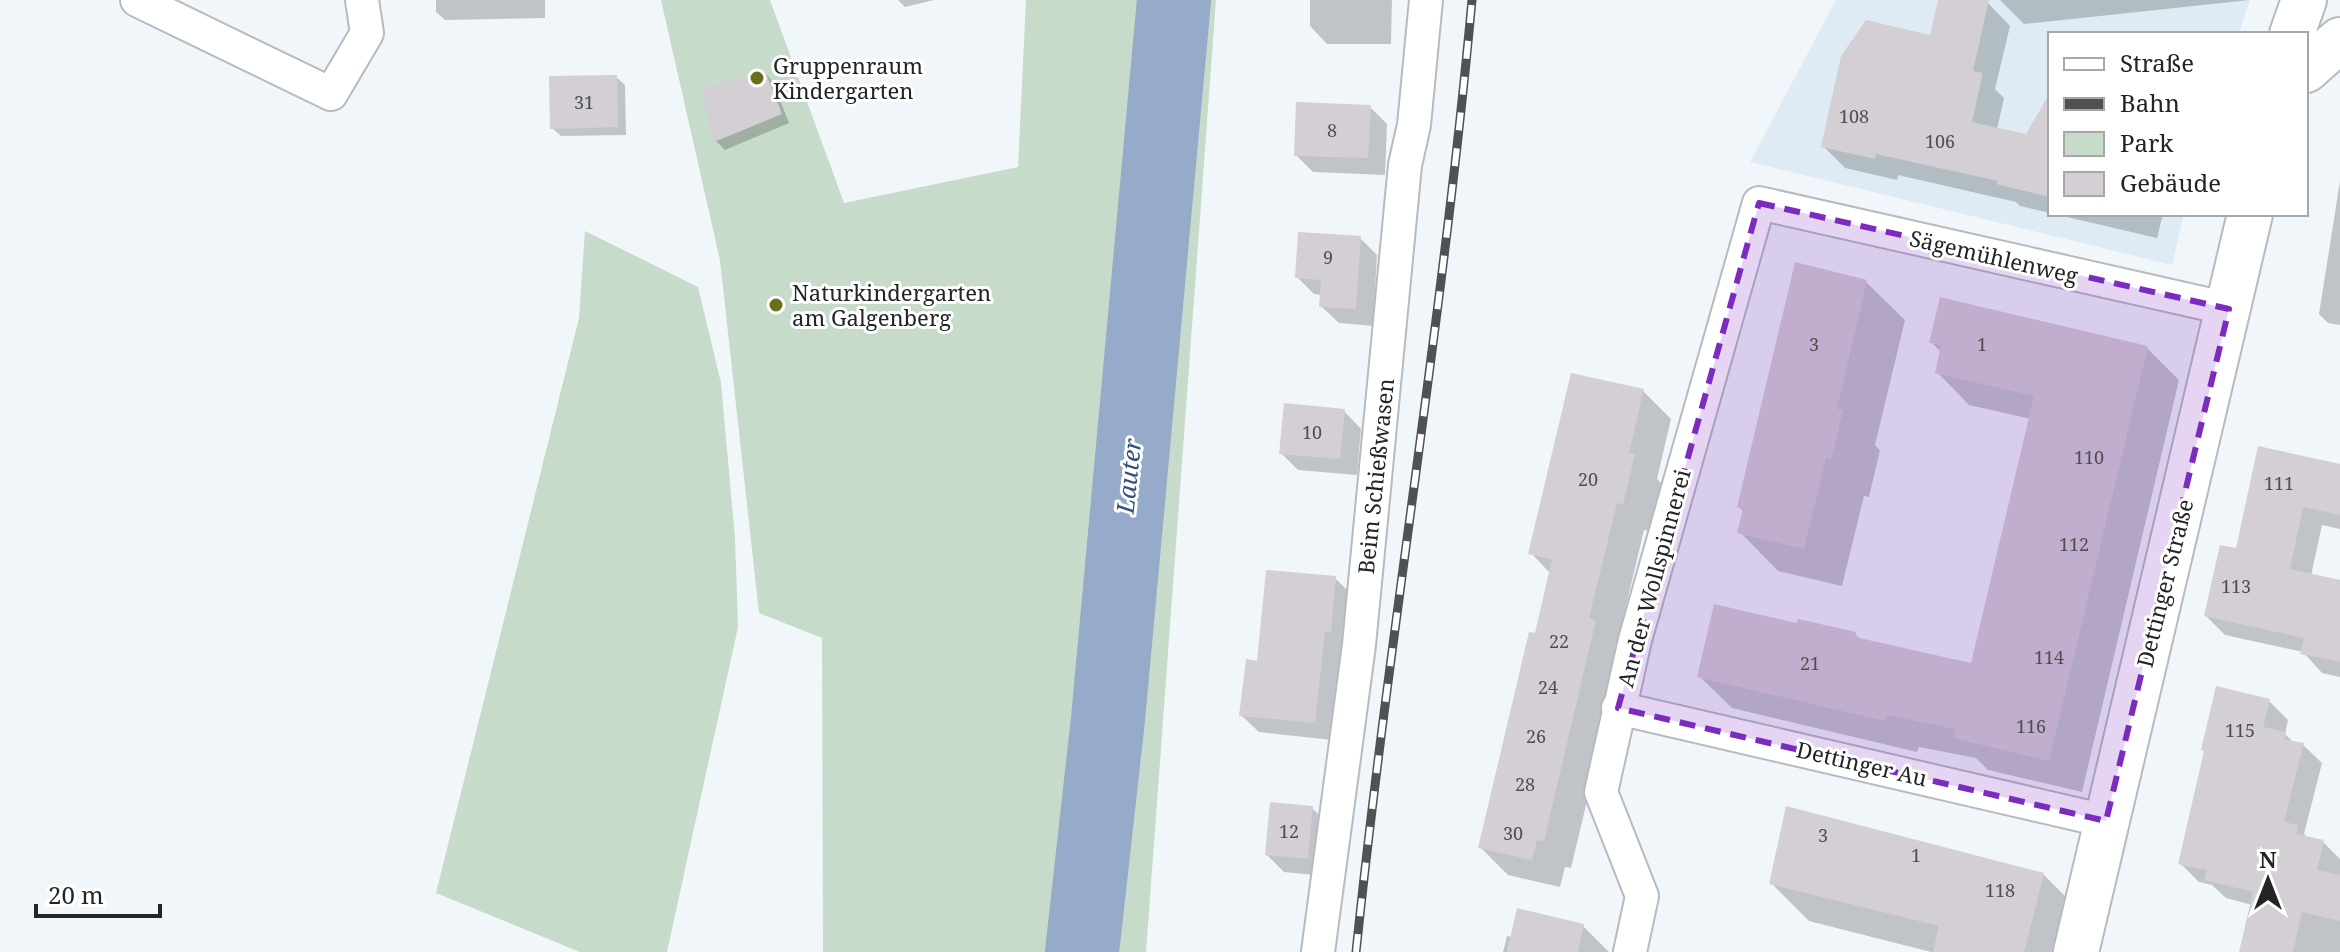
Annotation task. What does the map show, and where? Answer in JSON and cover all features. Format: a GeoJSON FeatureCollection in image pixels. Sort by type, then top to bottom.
{"type":"FeatureCollection","features":[{"type":"Feature","properties":{"kind":"street"},"geometry":{"type":"LineString","coordinates":[[137,0],[331,94],[367,33],[362,0]]}},
{"type":"Feature","properties":{"kind":"street","name":"Beim Schießwasen"},"geometry":{"type":"LineString","coordinates":[[1318,952],[1359,645],[1405,165],[1414,125],[1426,0]]}},
{"type":"Feature","properties":{"kind":"street"},"geometry":{"type":"LineString","coordinates":[[2308,68],[2340,40]]}},
{"type":"Feature","properties":{"kind":"street","name":"Sägemühlenweg"},"geometry":{"type":"LineString","coordinates":[[1759,203],[2229,309]]}},
{"type":"Feature","properties":{"kind":"street","name":"An der Wollspinnerei"},"geometry":{"type":"LineString","coordinates":[[1630,952],[1642,896],[1601,792],[1639,625],[1759,203]]}},
{"type":"Feature","properties":{"kind":"street","name":"Dettinger Straße"},"geometry":{"type":"LineString","coordinates":[[2076,952],[2250,216]]}},
{"type":"Feature","properties":{"kind":"street","name":"Dettinger Au"},"geometry":{"type":"LineString","coordinates":[[1618,708],[2106,821]]}},
{"type":"Feature","properties":{"kind":"highlighted area"},"geometry":{"type":"Polygon","coordinates":[[[1759,203],[2229,309],[2106,821],[1618,708],[1759,203]]]}},
{"type":"Feature","properties":{"kind":"shaded area"},"geometry":{"type":"Polygon","coordinates":[[[1836,0],[2250,0],[2240,32],[2048,32],[2048,216],[2184,216],[2172,265],[1750,162],[1836,0]]]}},
{"type":"Feature","properties":{"kind":"green space"},"geometry":{"type":"Polygon","coordinates":[[[661,0],[770,0],[844,203],[1018,167],[1026,0],[1216,0],[1146,952],[823,952],[822,638],[759,613],[720,260],[661,0]]]}},
{"type":"Feature","properties":{"kind":"green space"},"geometry":{"type":"Polygon","coordinates":[[[585,231],[698,287],[721,383],[735,538],[738,627],[667,952],[580,952],[436,893],[579,318],[585,231]]]}},
{"type":"Feature","properties":{"kind":"building"},"geometry":{"type":"Polygon","coordinates":[[[1938,0],[1989,0],[1973,71],[1983,73],[1972,122],[2026,134],[2048,96],[2048,197],[1996,184],[1998,181],[1876,154],[1875,159],[1821,147],[1841,56],[1866,20],[1930,35],[1938,0]]]}},
{"type":"Feature","properties":{"kind":"building"},"geometry":{"type":"Polygon","coordinates":[[[765,71],[782,114],[714,142],[701,88],[765,71]]]}},
{"type":"Feature","properties":{"kind":"building"},"geometry":{"type":"Polygon","coordinates":[[[617,75],[618,127],[550,129],[549,76],[617,75]]]}},
{"type":"Feature","properties":{"kind":"building"},"geometry":{"type":"Polygon","coordinates":[[[1296,102],[1371,105],[1368,158],[1294,156],[1296,102]]]}},
{"type":"Feature","properties":{"kind":"building"},"geometry":{"type":"Polygon","coordinates":[[[1298,232],[1361,236],[1356,309],[1319,307],[1321,280],[1295,278],[1298,232]]]}},
{"type":"Feature","properties":{"kind":"building"},"geometry":{"type":"Polygon","coordinates":[[[1795,262],[1867,280],[1837,409],[1843,410],[1831,460],[1826,458],[1804,549],[1737,533],[1743,509],[1737,507],[1795,262]]]}},
{"type":"Feature","properties":{"kind":"building"},"geometry":{"type":"Polygon","coordinates":[[[1940,297],[2148,346],[2049,761],[1953,738],[1955,729],[1887,715],[1885,721],[1697,677],[1714,604],[1796,623],[1798,619],[1856,632],[1855,637],[1971,663],[2034,396],[1935,373],[1941,345],[1929,343],[1940,297]]]}},
{"type":"Feature","properties":{"kind":"building"},"geometry":{"type":"Polygon","coordinates":[[[1571,373],[1644,389],[1629,453],[1635,454],[1623,505],[1617,503],[1589,618],[1596,620],[1544,841],[1537,840],[1532,860],[1478,848],[1529,632],[1535,633],[1552,559],[1528,554],[1571,373]]]}},
{"type":"Feature","properties":{"kind":"building"},"geometry":{"type":"Polygon","coordinates":[[[1284,403],[1345,409],[1340,459],[1279,454],[1284,403]]]}},
{"type":"Feature","properties":{"kind":"building"},"geometry":{"type":"Polygon","coordinates":[[[2258,446],[2340,464],[2340,515],[2303,507],[2290,569],[2340,580],[2340,662],[2300,654],[2304,638],[2204,616],[2220,545],[2236,548],[2258,446]]]}},
{"type":"Feature","properties":{"kind":"building"},"geometry":{"type":"Polygon","coordinates":[[[1266,570],[1336,576],[1331,632],[1325,631],[1315,723],[1239,716],[1246,659],[1257,661],[1266,570]]]}},
{"type":"Feature","properties":{"kind":"building"},"geometry":{"type":"Polygon","coordinates":[[[2216,686],[2270,699],[2263,727],[2286,732],[2284,739],[2304,743],[2284,822],[2298,825],[2296,834],[2324,840],[2317,870],[2340,875],[2340,921],[2302,912],[2293,952],[2239,952],[2253,892],[2204,880],[2207,870],[2178,864],[2216,686]]]}},
{"type":"Feature","properties":{"kind":"building"},"geometry":{"type":"Polygon","coordinates":[[[1270,802],[1313,806],[1308,859],[1265,855],[1270,802]]]}},
{"type":"Feature","properties":{"kind":"building"},"geometry":{"type":"Polygon","coordinates":[[[1786,806],[2044,873],[2024,952],[1933,952],[1939,926],[1769,884],[1786,806]]]}},
{"type":"Feature","properties":{"kind":"building"},"geometry":{"type":"Polygon","coordinates":[[[1517,908],[1584,924],[1578,952],[1507,952],[1517,908]]]}},
{"type":"Feature","properties":{"kind":"waterway","name":"Lauter"},"geometry":{"type":"LineString","coordinates":[[1082,952],[1108,719],[1174,0]]}},
{"type":"Feature","properties":{"kind":"railway"},"geometry":{"type":"LineString","coordinates":[[1356,952],[1446,238],[1472,0]]}},
{"type":"Feature","properties":{"kind":"place","name":"Gruppenraum Kindergarten"},"geometry":{"type":"Point","coordinates":[757,78]}},
{"type":"Feature","properties":{"kind":"place","name":"Naturkindergarten am Galgenberg"},"geometry":{"type":"Point","coordinates":[776,305]}}]}
